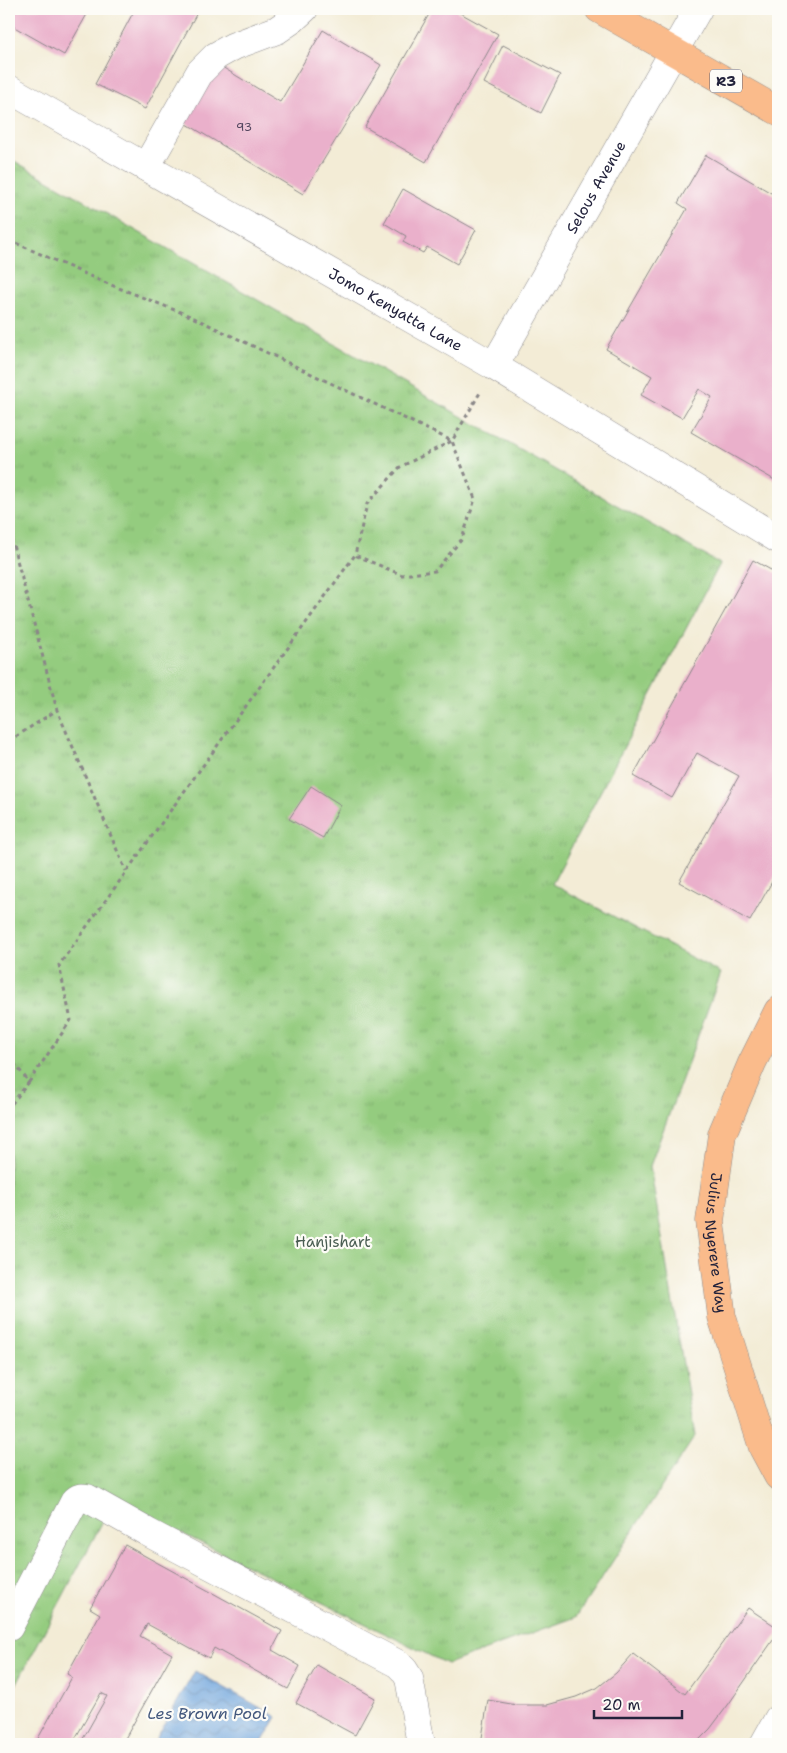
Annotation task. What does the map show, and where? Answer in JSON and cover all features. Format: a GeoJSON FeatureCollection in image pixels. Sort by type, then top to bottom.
{"type":"FeatureCollection","features":[{"type":"Feature","properties":{"kind":"main road","name":"R3"},"geometry":{"type":"LineString","coordinates":[[599,9],[778,111]]}},
{"type":"Feature","properties":{"kind":"main road","name":"Julius Nyerere Way"},"geometry":{"type":"LineString","coordinates":[[778,1011],[752,1063],[722,1134],[710,1221],[722,1317],[763,1448],[778,1476]]}},
{"type":"Feature","properties":{"kind":"street"},"geometry":{"type":"LineString","coordinates":[[146,167],[200,72],[216,56],[234,46],[277,30],[304,9]]}},
{"type":"Feature","properties":{"kind":"street","name":"Selous Avenue"},"geometry":{"type":"LineString","coordinates":[[494,366],[698,9]]}},
{"type":"Feature","properties":{"kind":"street","name":"Jomo Kenyatta Lane"},"geometry":{"type":"LineString","coordinates":[[9,89],[494,366],[778,539]]}},
{"type":"Feature","properties":{"kind":"street"},"geometry":{"type":"LineString","coordinates":[[9,1627],[74,1502],[82,1497],[87,1498],[149,1533],[398,1664],[409,1678],[421,1744]]}},
{"type":"Feature","properties":{"kind":"street"},"geometry":{"type":"LineString","coordinates":[[764,1744],[778,1719]]}},
{"type":"Feature","properties":{"kind":"path"},"geometry":{"type":"LineString","coordinates":[[9,240],[101,281],[190,316],[452,440],[475,499],[462,539],[435,571],[402,575],[354,555]]}},
{"type":"Feature","properties":{"kind":"path"},"geometry":{"type":"LineString","coordinates":[[9,1107],[30,1082],[71,1020],[59,965],[354,555],[367,504],[400,468],[452,440],[494,366]]}},
{"type":"Feature","properties":{"kind":"path"},"geometry":{"type":"LineString","coordinates":[[9,530],[57,710],[127,872]]}},
{"type":"Feature","properties":{"kind":"path"},"geometry":{"type":"LineString","coordinates":[[9,741],[57,710]]}},
{"type":"Feature","properties":{"kind":"path"},"geometry":{"type":"LineString","coordinates":[[9,1057],[30,1082]]}},
{"type":"Feature","properties":{"kind":"green space","name":"Hanjishart"},"geometry":{"type":"Polygon","coordinates":[[[9,158],[720,564],[552,884],[721,973],[650,1166],[695,1436],[576,1617],[447,1664],[114,1500],[9,1698],[9,158]]]}},
{"type":"Feature","properties":{"kind":"water","name":"Les Brown Pool"},"geometry":{"type":"Polygon","coordinates":[[[195,1671],[277,1717],[261,1744],[153,1744],[195,1671]]]}},
{"type":"Feature","properties":{"kind":"building"},"geometry":{"type":"Polygon","coordinates":[[[9,9],[90,9],[64,55],[9,24],[9,9]]]}},
{"type":"Feature","properties":{"kind":"building"},"geometry":{"type":"Polygon","coordinates":[[[135,9],[199,9],[145,109],[95,84],[135,9]]]}},
{"type":"Feature","properties":{"kind":"building"},"geometry":{"type":"Polygon","coordinates":[[[432,9],[453,9],[498,34],[426,162],[365,127],[432,9]]]}},
{"type":"Feature","properties":{"kind":"building"},"geometry":{"type":"Polygon","coordinates":[[[323,30],[381,65],[303,194],[182,121],[217,64],[280,102],[323,30]]]}},
{"type":"Feature","properties":{"kind":"building"},"geometry":{"type":"Polygon","coordinates":[[[503,45],[560,75],[541,113],[484,83],[503,45]]]}},
{"type":"Feature","properties":{"kind":"building"},"geometry":{"type":"Polygon","coordinates":[[[706,155],[778,197],[778,482],[691,432],[712,397],[699,389],[682,418],[641,395],[652,376],[606,349],[687,209],[678,203],[706,155]]]}},
{"type":"Feature","properties":{"kind":"building"},"geometry":{"type":"Polygon","coordinates":[[[403,189],[476,230],[457,264],[427,247],[423,253],[403,242],[406,236],[384,223],[403,189]]]}},
{"type":"Feature","properties":{"kind":"building"},"geometry":{"type":"Polygon","coordinates":[[[753,560],[778,574],[778,871],[750,921],[679,882],[739,776],[697,753],[672,798],[633,776],[753,560]]]}},
{"type":"Feature","properties":{"kind":"building"},"geometry":{"type":"Polygon","coordinates":[[[311,786],[341,805],[323,838],[289,819],[311,786]]]}},
{"type":"Feature","properties":{"kind":"building"},"geometry":{"type":"Polygon","coordinates":[[[125,1545],[282,1631],[272,1650],[300,1666],[288,1689],[214,1648],[209,1658],[147,1624],[140,1636],[172,1654],[122,1744],[80,1744],[107,1696],[101,1693],[72,1744],[35,1744],[72,1677],[67,1674],[100,1614],[90,1608],[125,1545]]]}},
{"type":"Feature","properties":{"kind":"building"},"geometry":{"type":"Polygon","coordinates":[[[748,1608],[778,1628],[778,1633],[728,1705],[710,1729],[695,1744],[481,1744],[488,1700],[517,1705],[547,1705],[576,1697],[597,1688],[616,1673],[633,1654],[685,1694],[748,1608]]]}},
{"type":"Feature","properties":{"kind":"building"},"geometry":{"type":"Polygon","coordinates":[[[317,1665],[375,1698],[355,1735],[296,1703],[317,1665]]]}}]}
